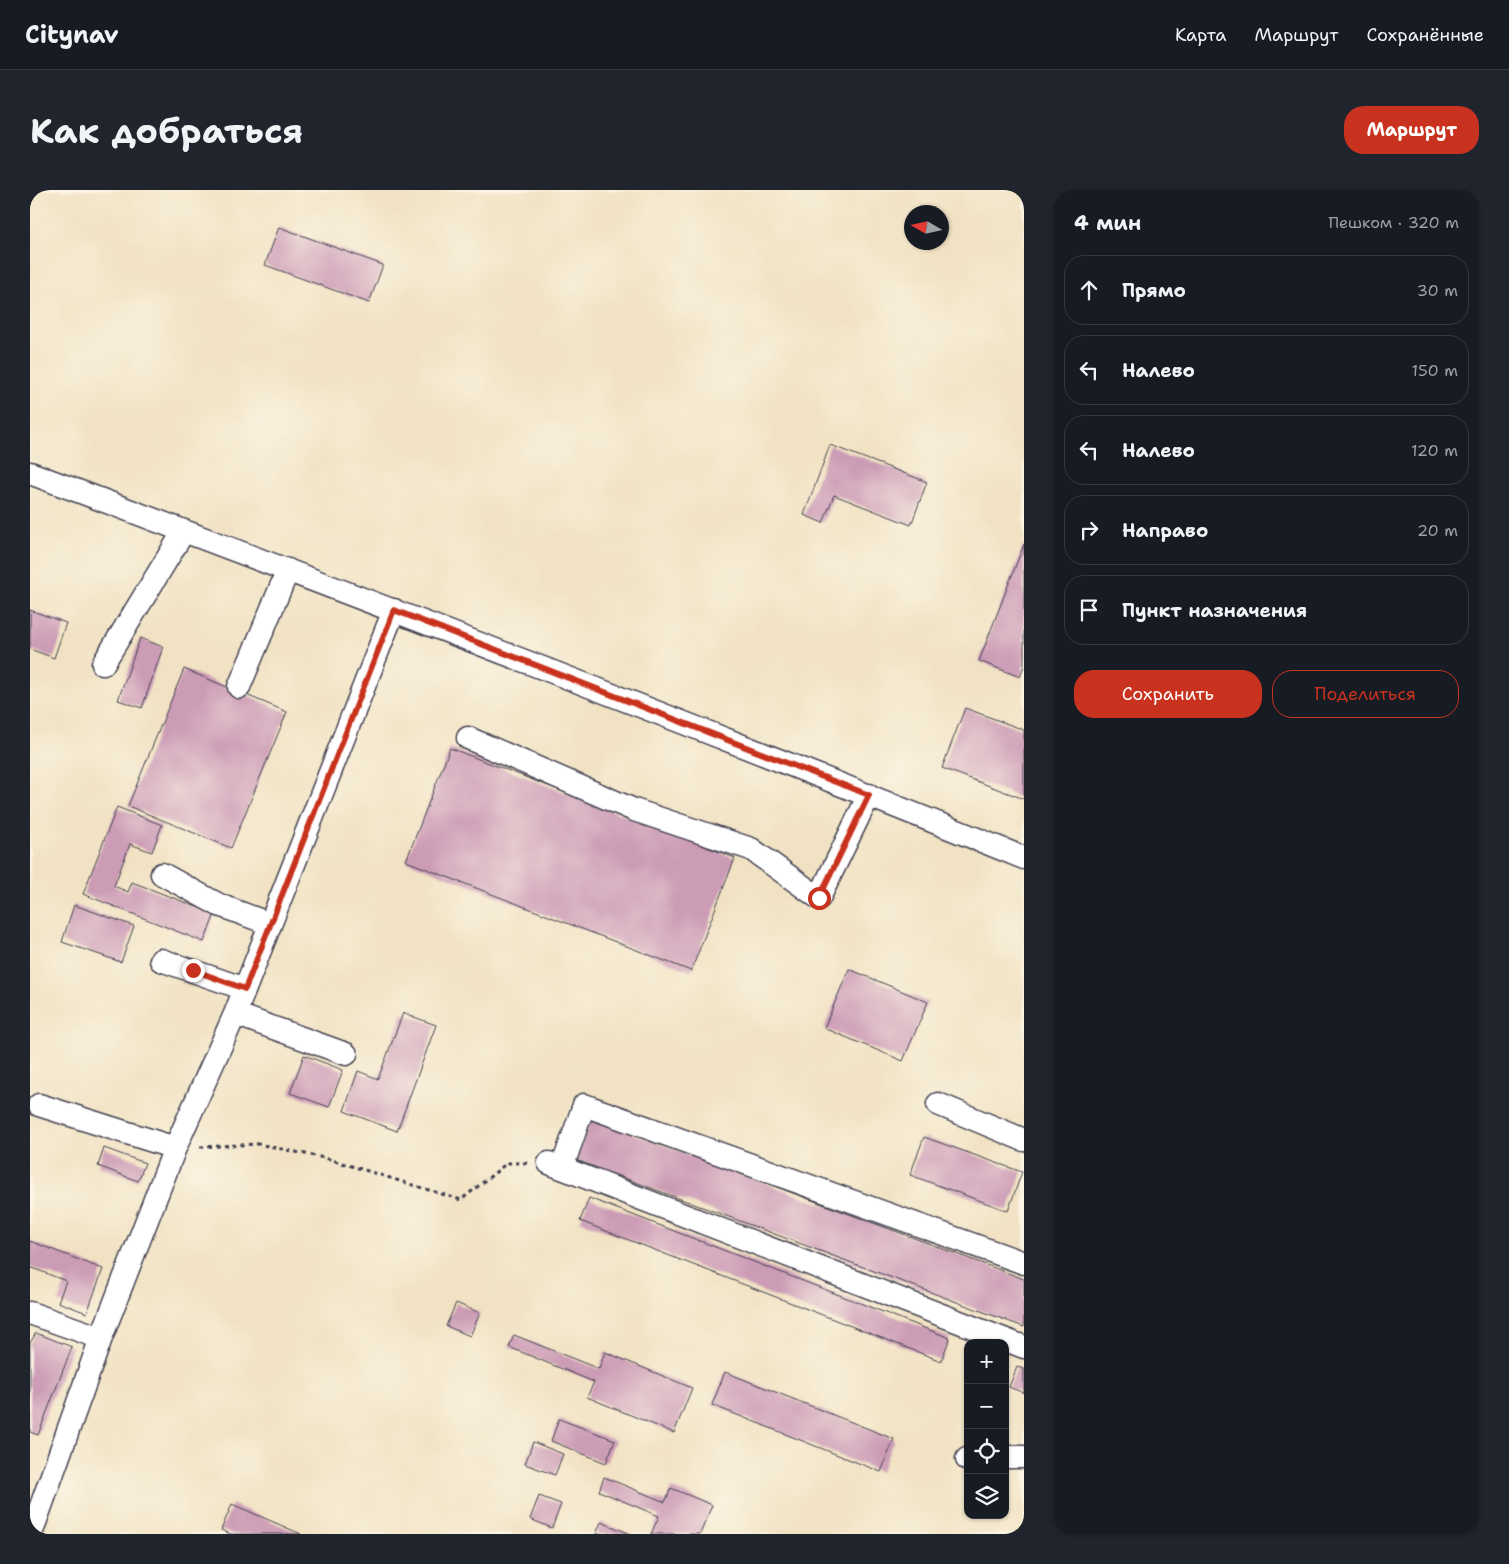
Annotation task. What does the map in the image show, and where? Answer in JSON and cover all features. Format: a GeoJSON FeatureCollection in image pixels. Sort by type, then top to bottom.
{"type":"FeatureCollection","features":[{"type":"Feature","properties":{"kind":"street"},"geometry":{"type":"LineString","coordinates":[[30,473],[394,610],[869,795],[1024,858]]}},
{"type":"Feature","properties":{"kind":"street"},"geometry":{"type":"LineString","coordinates":[[103,664],[184,531]]}},
{"type":"Feature","properties":{"kind":"street"},"geometry":{"type":"LineString","coordinates":[[239,687],[288,570]]}},
{"type":"Feature","properties":{"kind":"street"},"geometry":{"type":"LineString","coordinates":[[31,1534],[101,1338],[175,1148],[235,1014],[394,610]]}},
{"type":"Feature","properties":{"kind":"street"},"geometry":{"type":"LineString","coordinates":[[468,738],[634,810],[751,849],[819,898],[869,795]]}},
{"type":"Feature","properties":{"kind":"street"},"geometry":{"type":"LineString","coordinates":[[162,874],[219,904],[270,924]]}},
{"type":"Feature","properties":{"kind":"street"},"geometry":{"type":"LineString","coordinates":[[161,960],[245,989]]}},
{"type":"Feature","properties":{"kind":"street"},"geometry":{"type":"LineString","coordinates":[[235,1014],[346,1054]]}},
{"type":"Feature","properties":{"kind":"street"},"geometry":{"type":"LineString","coordinates":[[938,1104],[1024,1140]]}},
{"type":"Feature","properties":{"kind":"street"},"geometry":{"type":"LineString","coordinates":[[38,1105],[175,1148]]}},
{"type":"Feature","properties":{"kind":"street"},"geometry":{"type":"LineString","coordinates":[[1024,1263],[584,1105],[556,1166],[1024,1347]]}},
{"type":"Feature","properties":{"kind":"street"},"geometry":{"type":"LineString","coordinates":[[30,1314],[101,1338]]}},
{"type":"Feature","properties":{"kind":"street"},"geometry":{"type":"LineString","coordinates":[[1009,1457],[1024,1457]]}},
{"type":"Feature","properties":{"kind":"path"},"geometry":{"type":"LineString","coordinates":[[175,1148],[258,1144],[329,1159],[461,1200],[507,1163],[556,1166]]}},
{"type":"Feature","properties":{"kind":"building"},"geometry":{"type":"Polygon","coordinates":[[[279,227],[383,265],[369,303],[265,265],[279,227]]]}},
{"type":"Feature","properties":{"kind":"building"},"geometry":{"type":"Polygon","coordinates":[[[830,445],[927,482],[911,525],[834,495],[823,523],[804,515],[830,445]]]}},
{"type":"Feature","properties":{"kind":"building"},"geometry":{"type":"Polygon","coordinates":[[[1024,544],[1024,666],[1020,677],[979,661],[1024,544]]]}},
{"type":"Feature","properties":{"kind":"building"},"geometry":{"type":"Polygon","coordinates":[[[30,610],[66,623],[54,658],[30,649],[30,610]]]}},
{"type":"Feature","properties":{"kind":"building"},"geometry":{"type":"Polygon","coordinates":[[[140,638],[163,647],[142,708],[118,700],[140,638]]]}},
{"type":"Feature","properties":{"kind":"building"},"geometry":{"type":"Polygon","coordinates":[[[184,669],[287,712],[231,848],[128,806],[184,669]]]}},
{"type":"Feature","properties":{"kind":"building"},"geometry":{"type":"Polygon","coordinates":[[[965,708],[1024,730],[1024,799],[942,768],[965,708]]]}},
{"type":"Feature","properties":{"kind":"building"},"geometry":{"type":"Polygon","coordinates":[[[450,748],[735,858],[691,971],[406,861],[450,748]]]}},
{"type":"Feature","properties":{"kind":"building"},"geometry":{"type":"Polygon","coordinates":[[[117,807],[162,825],[152,852],[130,844],[114,886],[128,892],[132,882],[215,914],[204,942],[83,894],[117,807]]]}},
{"type":"Feature","properties":{"kind":"building"},"geometry":{"type":"Polygon","coordinates":[[[74,905],[134,926],[121,962],[62,942],[74,905]]]}},
{"type":"Feature","properties":{"kind":"building"},"geometry":{"type":"Polygon","coordinates":[[[849,969],[928,1002],[903,1061],[824,1028],[849,969]]]}},
{"type":"Feature","properties":{"kind":"building"},"geometry":{"type":"Polygon","coordinates":[[[403,1013],[436,1025],[397,1131],[344,1111],[358,1071],[378,1079],[403,1013]]]}},
{"type":"Feature","properties":{"kind":"building"},"geometry":{"type":"Polygon","coordinates":[[[304,1055],[343,1070],[329,1107],[290,1093],[304,1055]]]}},
{"type":"Feature","properties":{"kind":"building"},"geometry":{"type":"Polygon","coordinates":[[[591,1118],[1024,1279],[1024,1327],[576,1160],[591,1118]]]}},
{"type":"Feature","properties":{"kind":"building"},"geometry":{"type":"Polygon","coordinates":[[[924,1137],[1022,1172],[1008,1211],[910,1175],[924,1137]]]}},
{"type":"Feature","properties":{"kind":"building"},"geometry":{"type":"Polygon","coordinates":[[[104,1148],[145,1163],[138,1181],[98,1166],[104,1148]]]}},
{"type":"Feature","properties":{"kind":"building"},"geometry":{"type":"Polygon","coordinates":[[[589,1198],[950,1338],[941,1361],[580,1221],[589,1198]]]}},
{"type":"Feature","properties":{"kind":"building"},"geometry":{"type":"Polygon","coordinates":[[[30,1241],[103,1269],[87,1313],[58,1302],[66,1281],[30,1267],[30,1241]]]}},
{"type":"Feature","properties":{"kind":"building"},"geometry":{"type":"Polygon","coordinates":[[[456,1303],[480,1313],[470,1336],[446,1326],[456,1303]]]}},
{"type":"Feature","properties":{"kind":"building"},"geometry":{"type":"Polygon","coordinates":[[[36,1333],[72,1347],[38,1435],[30,1432],[30,1343],[36,1333]]]}},
{"type":"Feature","properties":{"kind":"building"},"geometry":{"type":"Polygon","coordinates":[[[514,1335],[599,1369],[605,1352],[692,1388],[674,1433],[587,1397],[594,1382],[509,1347],[514,1335]]]}},
{"type":"Feature","properties":{"kind":"building"},"geometry":{"type":"Polygon","coordinates":[[[1017,1367],[1024,1369],[1024,1393],[1009,1387],[1017,1367]]]}},
{"type":"Feature","properties":{"kind":"building"},"geometry":{"type":"Polygon","coordinates":[[[725,1372],[894,1439],[881,1472],[712,1405],[725,1372]]]}},
{"type":"Feature","properties":{"kind":"building"},"geometry":{"type":"Polygon","coordinates":[[[559,1419],[615,1440],[606,1463],[551,1441],[559,1419]]]}},
{"type":"Feature","properties":{"kind":"building"},"geometry":{"type":"Polygon","coordinates":[[[533,1442],[563,1454],[555,1475],[525,1464],[533,1442]]]}},
{"type":"Feature","properties":{"kind":"building"},"geometry":{"type":"Polygon","coordinates":[[[604,1477],[665,1502],[671,1488],[712,1505],[700,1534],[651,1534],[659,1516],[599,1491],[604,1477]]]}},
{"type":"Feature","properties":{"kind":"building"},"geometry":{"type":"Polygon","coordinates":[[[539,1496],[561,1504],[552,1528],[530,1519],[539,1496]]]}},
{"type":"Feature","properties":{"kind":"building"},"geometry":{"type":"Polygon","coordinates":[[[232,1504],[301,1534],[231,1534],[221,1530],[232,1504]]]}},
{"type":"Feature","properties":{"kind":"building"},"geometry":{"type":"Polygon","coordinates":[[[601,1522],[631,1534],[596,1534],[601,1522]]]}},
{"type":"Feature","properties":{"kind":"route"},"geometry":{"type":"LineString","coordinates":[[193,970],[245,989],[394,610],[869,795],[819,898]]}}]}
